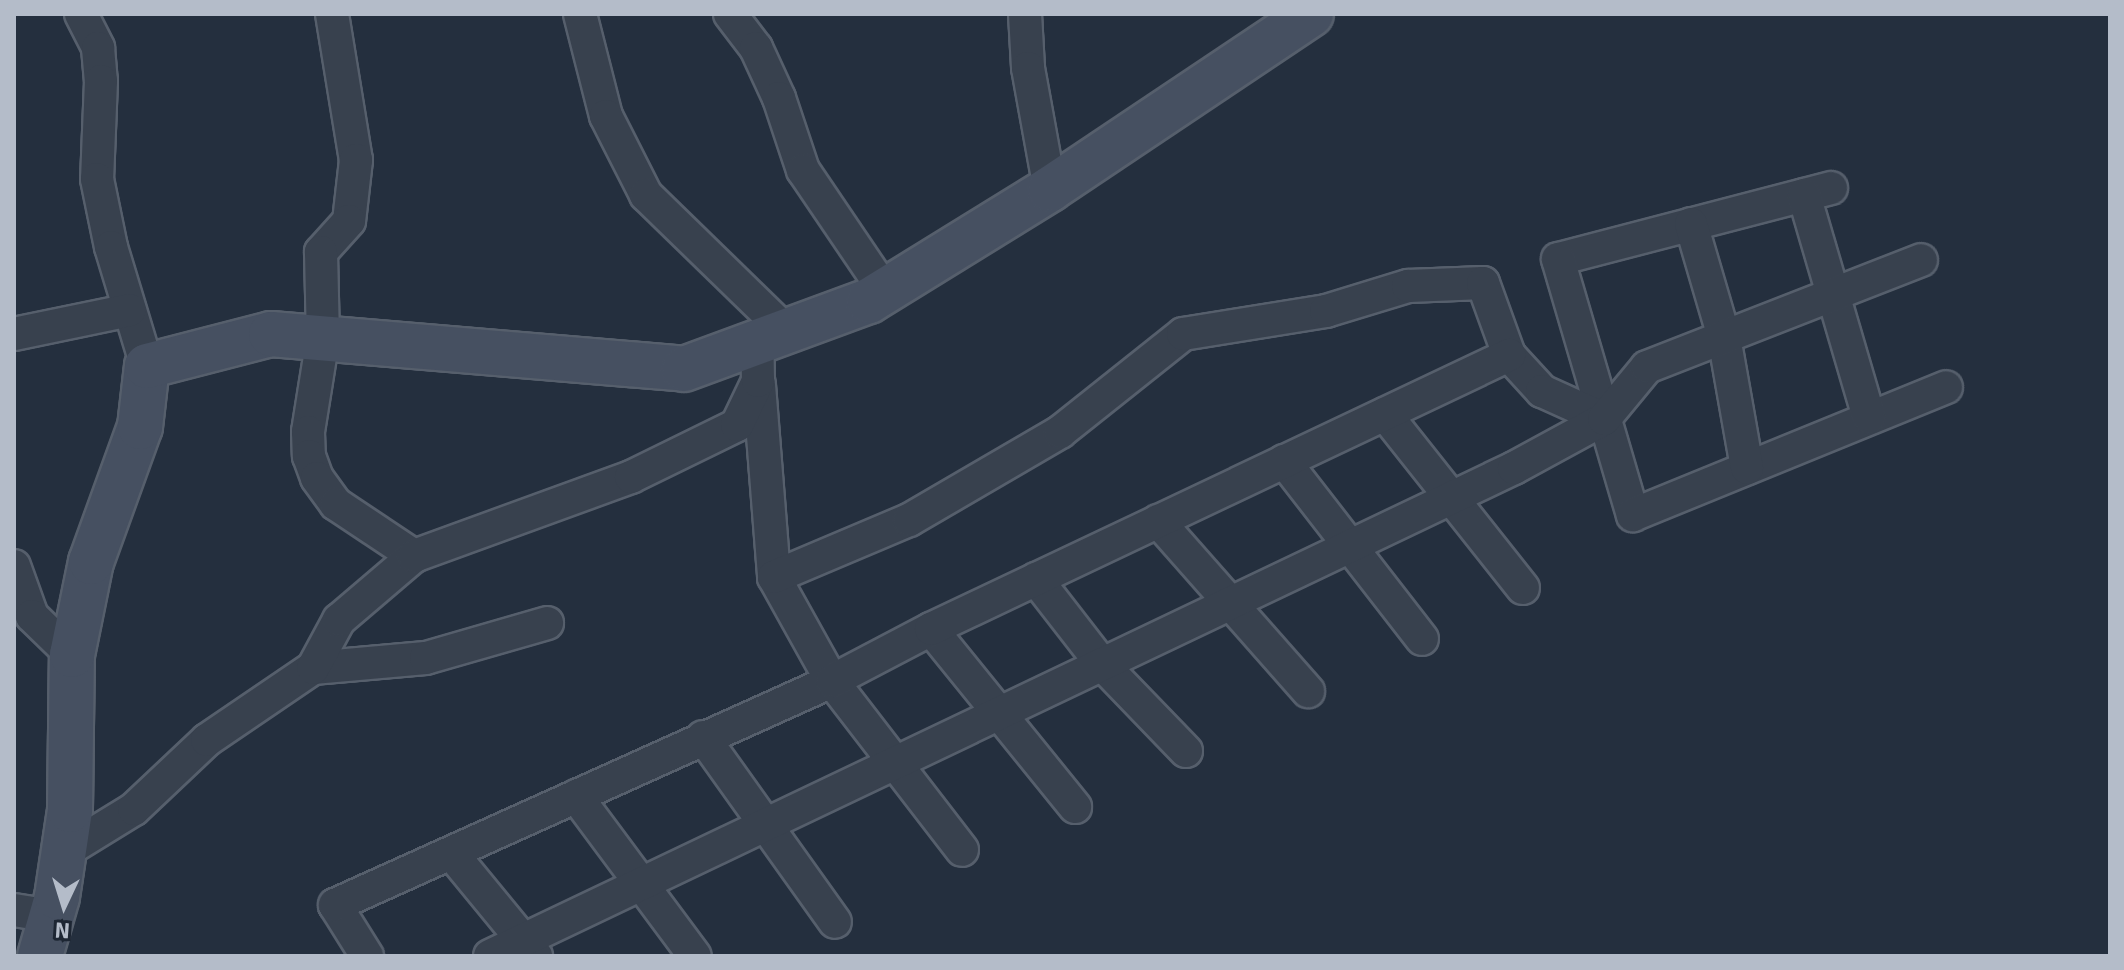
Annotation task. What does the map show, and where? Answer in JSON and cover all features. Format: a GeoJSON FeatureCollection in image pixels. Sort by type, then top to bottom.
{"type":"FeatureCollection","features":[{"type":"Feature","properties":{"kind":"street"},"geometry":{"type":"LineString","coordinates":[[35,927],[64,852],[70,810],[72,655],[91,562],[140,427],[147,366],[97,179],[98,48],[81,14]]}},
{"type":"Feature","properties":{"kind":"street"},"geometry":{"type":"LineString","coordinates":[[332,14],[356,160],[349,221],[321,252],[323,338],[308,432],[317,478],[336,504],[414,556]]}},
{"type":"Feature","properties":{"kind":"street"},"geometry":{"type":"LineString","coordinates":[[580,14],[606,116],[646,195],[767,351],[774,577],[832,681],[962,850]]}},
{"type":"Feature","properties":{"kind":"street"},"geometry":{"type":"LineString","coordinates":[[730,14],[756,48],[803,170],[885,291]]}},
{"type":"Feature","properties":{"kind":"street"},"geometry":{"type":"LineString","coordinates":[[1025,14],[1031,94],[1050,189]]}},
{"type":"Feature","properties":{"kind":"street"},"geometry":{"type":"LineString","coordinates":[[147,366],[271,334],[684,369],[767,351],[885,291],[1050,189],[1311,14]]}},
{"type":"Feature","properties":{"kind":"street"},"geometry":{"type":"LineString","coordinates":[[1869,418],[1836,294],[1817,192],[1558,259],[1633,515],[1946,387]]}},
{"type":"Feature","properties":{"kind":"street"},"geometry":{"type":"LineString","coordinates":[[1691,224],[1724,337],[1747,468]]}},
{"type":"Feature","properties":{"kind":"street"},"geometry":{"type":"LineString","coordinates":[[490,956],[530,948],[643,882],[1453,498],[1604,419],[1647,367],[1921,260]]}},
{"type":"Feature","properties":{"kind":"street"},"geometry":{"type":"LineString","coordinates":[[774,577],[909,520],[1060,432],[1183,334],[1326,311],[1408,286],[1483,283],[1509,355],[1542,391],[1604,419]]}},
{"type":"Feature","properties":{"kind":"street"},"geometry":{"type":"LineString","coordinates":[[14,334],[130,310]]}},
{"type":"Feature","properties":{"kind":"street"},"geometry":{"type":"LineString","coordinates":[[64,852],[134,809],[207,740],[313,668],[339,620],[414,556],[631,477],[737,425],[767,351]]}},
{"type":"Feature","properties":{"kind":"street"},"geometry":{"type":"LineString","coordinates":[[367,956],[335,905],[453,855],[703,737],[832,681],[931,629],[1509,355]]}},
{"type":"Feature","properties":{"kind":"street"},"geometry":{"type":"LineString","coordinates":[[1385,414],[1523,588]]}},
{"type":"Feature","properties":{"kind":"street"},"geometry":{"type":"LineString","coordinates":[[1284,461],[1422,639]]}},
{"type":"Feature","properties":{"kind":"street"},"geometry":{"type":"LineString","coordinates":[[1158,521],[1228,604],[1308,691]]}},
{"type":"Feature","properties":{"kind":"street"},"geometry":{"type":"LineString","coordinates":[[14,566],[32,616],[72,655]]}},
{"type":"Feature","properties":{"kind":"street"},"geometry":{"type":"LineString","coordinates":[[1036,579],[1102,664],[1186,751]]}},
{"type":"Feature","properties":{"kind":"street"},"geometry":{"type":"LineString","coordinates":[[313,668],[426,658],[547,623]]}},
{"type":"Feature","properties":{"kind":"street"},"geometry":{"type":"LineString","coordinates":[[931,629],[1075,807]]}},
{"type":"Feature","properties":{"kind":"street"},"geometry":{"type":"LineString","coordinates":[[703,737],[762,825],[835,922]]}},
{"type":"Feature","properties":{"kind":"street"},"geometry":{"type":"LineString","coordinates":[[576,796],[643,882],[695,956]]}},
{"type":"Feature","properties":{"kind":"street"},"geometry":{"type":"LineString","coordinates":[[453,855],[530,948]]}}]}
